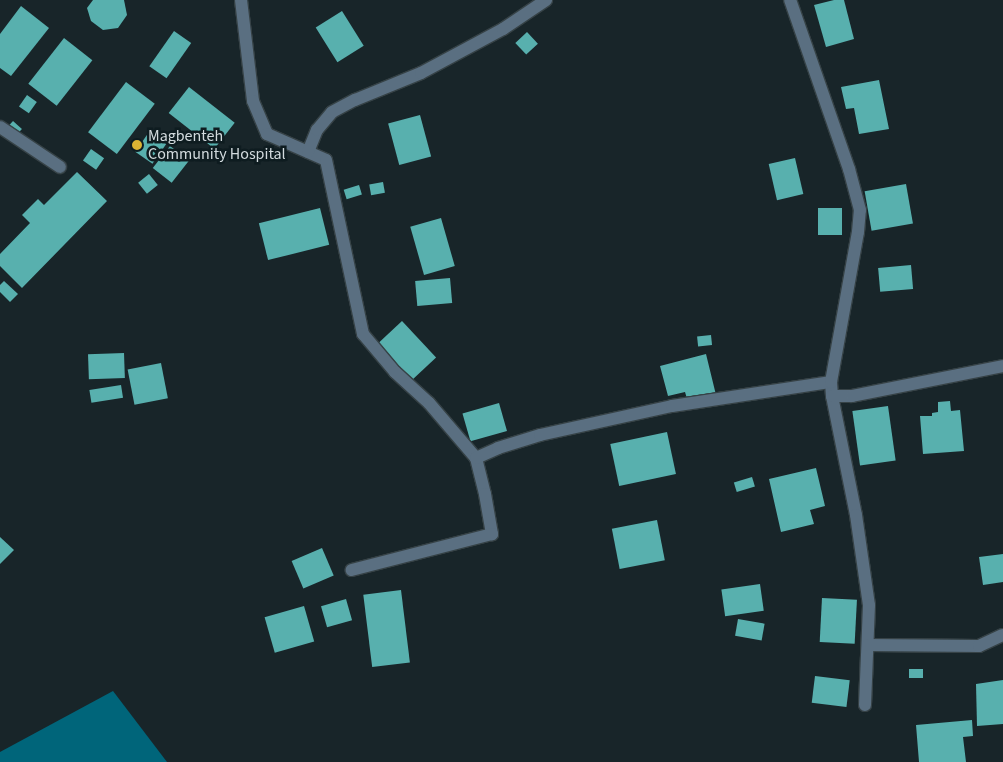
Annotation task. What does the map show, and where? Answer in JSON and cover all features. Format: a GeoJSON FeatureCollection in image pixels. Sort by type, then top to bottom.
{"type":"FeatureCollection","features":[{"type":"Feature","properties":{"kind":"street"},"geometry":{"type":"LineString","coordinates":[[241,0],[253,101],[267,134],[326,160],[363,334],[395,372],[429,403],[476,458],[492,534],[352,570]]}},
{"type":"Feature","properties":{"kind":"street"},"geometry":{"type":"LineString","coordinates":[[242,13],[252,0]]}},
{"type":"Feature","properties":{"kind":"street"},"geometry":{"type":"LineString","coordinates":[[308,152],[317,130],[332,112],[354,100],[421,73],[503,29],[546,0]]}},
{"type":"Feature","properties":{"kind":"street"},"geometry":{"type":"LineString","coordinates":[[790,0],[849,169],[860,210],[858,232],[831,382],[832,396],[856,515],[870,604],[865,705]]}},
{"type":"Feature","properties":{"kind":"street"},"geometry":{"type":"LineString","coordinates":[[0,127],[60,167]]}},
{"type":"Feature","properties":{"kind":"street"},"geometry":{"type":"LineString","coordinates":[[832,396],[852,396],[1003,366]]}},
{"type":"Feature","properties":{"kind":"street"},"geometry":{"type":"LineString","coordinates":[[476,458],[498,448],[540,435],[672,406],[831,382]]}},
{"type":"Feature","properties":{"kind":"street"},"geometry":{"type":"LineString","coordinates":[[868,645],[979,646],[1003,634]]}},
{"type":"Feature","properties":{"kind":"shaded area"},"geometry":{"type":"Polygon","coordinates":[[[113,691],[167,762],[0,762],[0,752],[113,691]]]}},
{"type":"Feature","properties":{"kind":"building"},"geometry":{"type":"Polygon","coordinates":[[[93,0],[124,0],[127,15],[118,28],[103,30],[91,21],[87,8],[93,0]]]}},
{"type":"Feature","properties":{"kind":"building"},"geometry":{"type":"Polygon","coordinates":[[[834,0],[844,0],[854,39],[826,47],[814,5],[834,0]]]}},
{"type":"Feature","properties":{"kind":"building"},"geometry":{"type":"Polygon","coordinates":[[[21,6],[49,28],[11,76],[0,68],[0,34],[21,6]]]}},
{"type":"Feature","properties":{"kind":"building"},"geometry":{"type":"Polygon","coordinates":[[[342,11],[364,46],[337,62],[316,27],[342,11]]]}},
{"type":"Feature","properties":{"kind":"building"},"geometry":{"type":"Polygon","coordinates":[[[174,31],[191,43],[167,78],[149,66],[174,31]]]}},
{"type":"Feature","properties":{"kind":"building"},"geometry":{"type":"Polygon","coordinates":[[[527,32],[538,44],[526,55],[515,43],[527,32]]]}},
{"type":"Feature","properties":{"kind":"building"},"geometry":{"type":"Polygon","coordinates":[[[64,38],[92,60],[57,106],[28,84],[64,38]]]}},
{"type":"Feature","properties":{"kind":"building"},"geometry":{"type":"Polygon","coordinates":[[[879,80],[889,129],[859,134],[854,108],[846,109],[841,87],[879,80]]]}},
{"type":"Feature","properties":{"kind":"building"},"geometry":{"type":"Polygon","coordinates":[[[126,82],[155,104],[117,154],[88,132],[126,82]]]}},
{"type":"Feature","properties":{"kind":"building"},"geometry":{"type":"Polygon","coordinates":[[[189,87],[235,123],[214,149],[169,113],[189,87]]]}},
{"type":"Feature","properties":{"kind":"building"},"geometry":{"type":"Polygon","coordinates":[[[27,95],[37,102],[29,113],[19,106],[27,95]]]}},
{"type":"Feature","properties":{"kind":"building"},"geometry":{"type":"Polygon","coordinates":[[[420,115],[431,157],[399,165],[388,124],[420,115]]]}},
{"type":"Feature","properties":{"kind":"building"},"geometry":{"type":"Polygon","coordinates":[[[13,121],[22,129],[17,135],[8,127],[13,121]]]}},
{"type":"Feature","properties":{"kind":"building"},"geometry":{"type":"Polygon","coordinates":[[[149,132],[166,144],[152,164],[135,152],[149,132]]]}},
{"type":"Feature","properties":{"kind":"building"},"geometry":{"type":"Polygon","coordinates":[[[170,146],[189,161],[172,183],[153,168],[170,146]]]}},
{"type":"Feature","properties":{"kind":"building"},"geometry":{"type":"Polygon","coordinates":[[[91,149],[104,158],[96,170],[83,160],[91,149]]]}},
{"type":"Feature","properties":{"kind":"building"},"geometry":{"type":"Polygon","coordinates":[[[795,158],[803,194],[777,200],[769,164],[795,158]]]}},
{"type":"Feature","properties":{"kind":"building"},"geometry":{"type":"Polygon","coordinates":[[[77,172],[107,201],[22,288],[0,266],[0,254],[30,223],[22,215],[38,199],[44,205],[77,172]]]}},
{"type":"Feature","properties":{"kind":"building"},"geometry":{"type":"Polygon","coordinates":[[[149,174],[158,185],[147,194],[138,183],[149,174]]]}},
{"type":"Feature","properties":{"kind":"building"},"geometry":{"type":"Polygon","coordinates":[[[383,182],[385,193],[371,195],[369,184],[383,182]]]}},
{"type":"Feature","properties":{"kind":"building"},"geometry":{"type":"Polygon","coordinates":[[[906,184],[913,223],[872,231],[865,191],[906,184]]]}},
{"type":"Feature","properties":{"kind":"building"},"geometry":{"type":"Polygon","coordinates":[[[359,185],[362,195],[347,199],[344,190],[359,185]]]}},
{"type":"Feature","properties":{"kind":"building"},"geometry":{"type":"Polygon","coordinates":[[[320,208],[329,245],[268,260],[259,223],[320,208]]]}},
{"type":"Feature","properties":{"kind":"building"},"geometry":{"type":"Polygon","coordinates":[[[818,208],[842,208],[842,235],[818,235],[818,208]]]}},
{"type":"Feature","properties":{"kind":"building"},"geometry":{"type":"Polygon","coordinates":[[[441,218],[455,266],[424,275],[410,227],[441,218]]]}},
{"type":"Feature","properties":{"kind":"building"},"geometry":{"type":"Polygon","coordinates":[[[911,265],[913,289],[880,292],[878,268],[911,265]]]}},
{"type":"Feature","properties":{"kind":"building"},"geometry":{"type":"Polygon","coordinates":[[[450,278],[452,303],[417,306],[415,281],[450,278]]]}},
{"type":"Feature","properties":{"kind":"building"},"geometry":{"type":"Polygon","coordinates":[[[4,281],[18,294],[10,302],[0,292],[0,285],[4,281]]]}},
{"type":"Feature","properties":{"kind":"building"},"geometry":{"type":"Polygon","coordinates":[[[402,321],[436,358],[411,381],[377,344],[402,321]]]}},
{"type":"Feature","properties":{"kind":"building"},"geometry":{"type":"Polygon","coordinates":[[[711,335],[712,345],[698,346],[697,336],[711,335]]]}},
{"type":"Feature","properties":{"kind":"building"},"geometry":{"type":"Polygon","coordinates":[[[124,353],[125,378],[89,379],[88,354],[124,353]]]}},
{"type":"Feature","properties":{"kind":"building"},"geometry":{"type":"Polygon","coordinates":[[[706,354],[716,395],[688,402],[685,392],[668,396],[660,366],[706,354]]]}},
{"type":"Feature","properties":{"kind":"building"},"geometry":{"type":"Polygon","coordinates":[[[161,363],[168,398],[134,405],[128,369],[161,363]]]}},
{"type":"Feature","properties":{"kind":"building"},"geometry":{"type":"Polygon","coordinates":[[[121,385],[123,398],[91,403],[89,390],[121,385]]]}},
{"type":"Feature","properties":{"kind":"building"},"geometry":{"type":"Polygon","coordinates":[[[950,401],[951,411],[960,410],[964,451],[923,454],[920,416],[932,416],[932,413],[938,412],[938,402],[950,401]]]}},
{"type":"Feature","properties":{"kind":"building"},"geometry":{"type":"Polygon","coordinates":[[[499,403],[507,431],[470,441],[462,413],[499,403]]]}},
{"type":"Feature","properties":{"kind":"building"},"geometry":{"type":"Polygon","coordinates":[[[888,406],[896,460],[860,465],[852,411],[888,406]]]}},
{"type":"Feature","properties":{"kind":"building"},"geometry":{"type":"Polygon","coordinates":[[[667,432],[676,474],[619,486],[610,444],[667,432]]]}},
{"type":"Feature","properties":{"kind":"building"},"geometry":{"type":"Polygon","coordinates":[[[816,468],[825,506],[810,510],[814,524],[781,532],[769,479],[816,468]]]}},
{"type":"Feature","properties":{"kind":"building"},"geometry":{"type":"Polygon","coordinates":[[[752,477],[755,487],[737,492],[734,483],[752,477]]]}},
{"type":"Feature","properties":{"kind":"building"},"geometry":{"type":"Polygon","coordinates":[[[657,520],[665,560],[620,569],[612,529],[657,520]]]}},
{"type":"Feature","properties":{"kind":"building"},"geometry":{"type":"Polygon","coordinates":[[[0,537],[14,550],[0,564],[0,537]]]}},
{"type":"Feature","properties":{"kind":"building"},"geometry":{"type":"Polygon","coordinates":[[[322,548],[334,576],[303,589],[292,561],[322,548]]]}},
{"type":"Feature","properties":{"kind":"building"},"geometry":{"type":"Polygon","coordinates":[[[1003,554],[1003,582],[983,585],[979,557],[1003,554]]]}},
{"type":"Feature","properties":{"kind":"building"},"geometry":{"type":"Polygon","coordinates":[[[760,584],[764,611],[725,616],[721,589],[760,584]]]}},
{"type":"Feature","properties":{"kind":"building"},"geometry":{"type":"Polygon","coordinates":[[[401,590],[410,662],[372,667],[363,595],[401,590]]]}},
{"type":"Feature","properties":{"kind":"building"},"geometry":{"type":"Polygon","coordinates":[[[822,598],[857,600],[855,644],[820,642],[822,598]]]}},
{"type":"Feature","properties":{"kind":"building"},"geometry":{"type":"Polygon","coordinates":[[[346,599],[352,620],[327,627],[321,606],[346,599]]]}},
{"type":"Feature","properties":{"kind":"building"},"geometry":{"type":"Polygon","coordinates":[[[304,606],[314,642],[275,653],[265,617],[304,606]]]}},
{"type":"Feature","properties":{"kind":"building"},"geometry":{"type":"Polygon","coordinates":[[[738,619],[765,624],[762,640],[735,636],[738,619]]]}},
{"type":"Feature","properties":{"kind":"building"},"geometry":{"type":"Polygon","coordinates":[[[909,669],[923,669],[923,678],[909,678],[909,669]]]}},
{"type":"Feature","properties":{"kind":"building"},"geometry":{"type":"Polygon","coordinates":[[[815,676],[850,680],[846,707],[812,703],[815,676]]]}},
{"type":"Feature","properties":{"kind":"building"},"geometry":{"type":"Polygon","coordinates":[[[1003,680],[1003,724],[977,726],[976,684],[1003,680]]]}},
{"type":"Feature","properties":{"kind":"building"},"geometry":{"type":"Polygon","coordinates":[[[972,720],[973,736],[963,737],[966,762],[919,762],[916,725],[972,720]]]}},
{"type":"Feature","properties":{"kind":"place","name":"Magbenteh Community Hospital"},"geometry":{"type":"Point","coordinates":[137,145]}}]}
